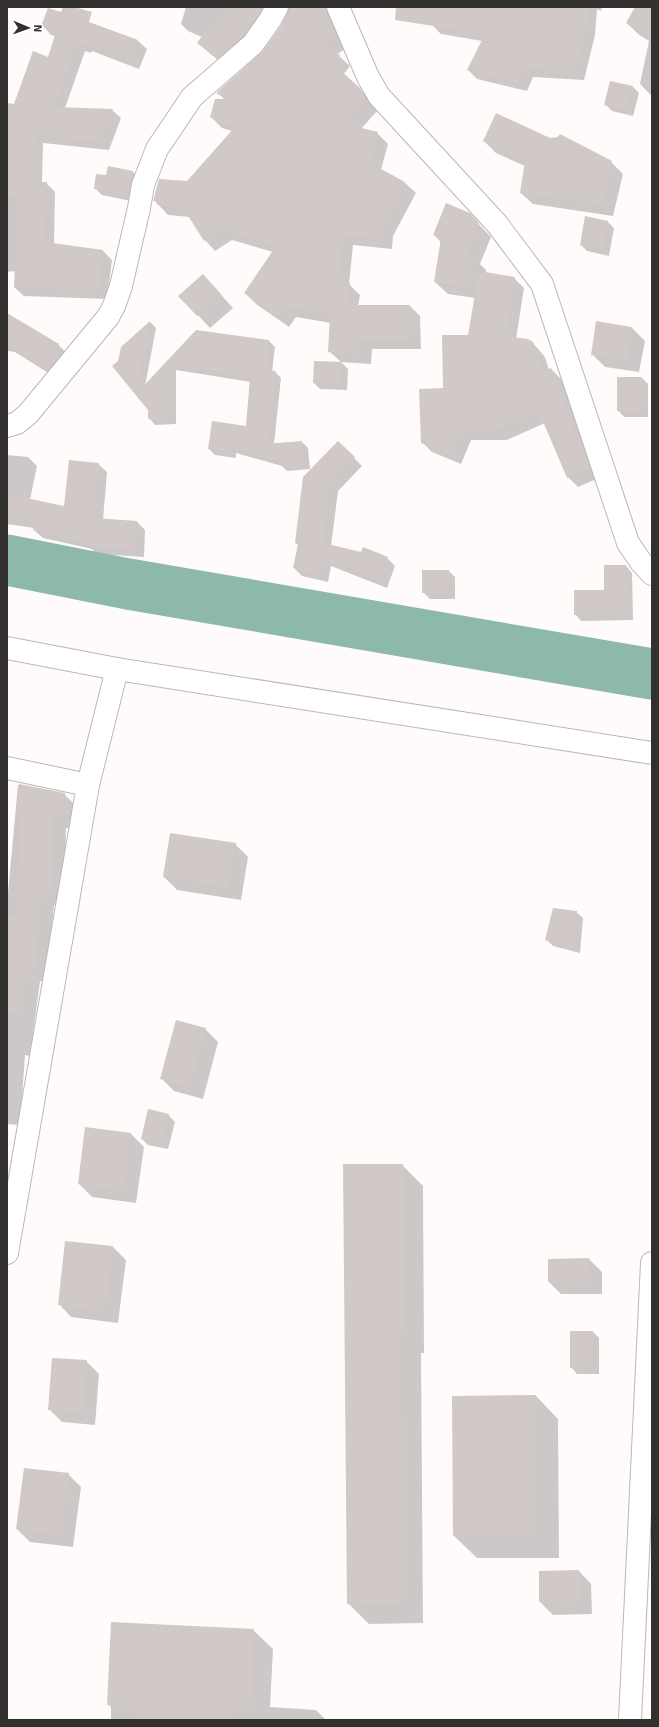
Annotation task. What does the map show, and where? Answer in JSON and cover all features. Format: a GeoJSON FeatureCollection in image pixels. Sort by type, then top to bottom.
{"type":"FeatureCollection","features":[{"type":"Feature","properties":{"kind":"street"},"geometry":{"type":"LineString","coordinates":[[7,426],[17,424],[28,414],[108,317],[121,286],[143,185],[157,149],[192,97],[253,44],[270,20],[277,7]]}},
{"type":"Feature","properties":{"kind":"street"},"geometry":{"type":"LineString","coordinates":[[338,7],[368,78],[379,96],[497,224],[542,284],[628,543],[641,562],[652,574]]}},
{"type":"Feature","properties":{"kind":"street"},"geometry":{"type":"LineString","coordinates":[[7,648],[117,669],[652,753]]}},
{"type":"Feature","properties":{"kind":"street"},"geometry":{"type":"LineString","coordinates":[[7,1253],[88,785],[117,669]]}},
{"type":"Feature","properties":{"kind":"street"},"geometry":{"type":"LineString","coordinates":[[7,768],[88,785]]}},
{"type":"Feature","properties":{"kind":"street"},"geometry":{"type":"LineString","coordinates":[[630,1720],[652,1263]]}},
{"type":"Feature","properties":{"kind":"building"},"geometry":{"type":"Polygon","coordinates":[[[63,7],[74,7],[92,12],[89,22],[138,40],[131,61],[83,42],[83,45],[76,43],[54,107],[113,109],[100,142],[35,135],[33,182],[47,182],[45,242],[103,250],[99,291],[14,288],[18,197],[7,196],[7,103],[14,104],[33,51],[48,57],[56,32],[41,26],[48,8],[61,12],[63,7]]]}},
{"type":"Feature","properties":{"kind":"building"},"geometry":{"type":"Polygon","coordinates":[[[231,7],[263,7],[244,36],[217,59],[197,43],[211,24],[216,29],[231,7]]]}},
{"type":"Feature","properties":{"kind":"building"},"geometry":{"type":"Polygon","coordinates":[[[289,7],[326,7],[337,37],[325,44],[340,55],[333,64],[360,88],[367,100],[345,124],[378,132],[370,163],[405,182],[383,225],[381,239],[343,235],[338,281],[350,283],[346,305],[410,305],[410,339],[361,339],[360,354],[328,352],[330,314],[285,307],[278,317],[244,293],[276,246],[221,230],[204,241],[180,203],[179,207],[157,205],[157,201],[153,201],[159,179],[187,181],[235,127],[210,117],[215,99],[231,99],[217,94],[217,92],[263,51],[281,26],[289,7]]]}},
{"type":"Feature","properties":{"kind":"building"},"geometry":{"type":"Polygon","coordinates":[[[396,7],[588,7],[587,26],[575,71],[524,68],[518,83],[467,70],[485,34],[395,20],[396,7]]]}},
{"type":"Feature","properties":{"kind":"building"},"geometry":{"type":"Polygon","coordinates":[[[635,7],[652,7],[652,39],[626,23],[635,7]]]}},
{"type":"Feature","properties":{"kind":"building"},"geometry":{"type":"Polygon","coordinates":[[[610,81],[633,86],[627,110],[604,105],[610,81]]]}},
{"type":"Feature","properties":{"kind":"building"},"geometry":{"type":"Polygon","coordinates":[[[496,113],[550,138],[558,137],[560,134],[612,161],[602,205],[520,193],[525,161],[483,141],[496,113]]]}},
{"type":"Feature","properties":{"kind":"building"},"geometry":{"type":"Polygon","coordinates":[[[108,166],[133,171],[128,196],[94,189],[96,174],[106,175],[108,166]]]}},
{"type":"Feature","properties":{"kind":"building"},"geometry":{"type":"Polygon","coordinates":[[[446,203],[470,213],[479,223],[466,255],[474,256],[470,287],[434,282],[441,238],[433,235],[446,203]]]}},
{"type":"Feature","properties":{"kind":"building"},"geometry":{"type":"Polygon","coordinates":[[[585,216],[608,221],[603,250],[580,245],[585,216]]]}},
{"type":"Feature","properties":{"kind":"building"},"geometry":{"type":"Polygon","coordinates":[[[479,271],[515,277],[505,336],[528,339],[533,342],[542,372],[551,368],[590,468],[567,478],[539,412],[496,430],[461,430],[451,455],[421,443],[419,389],[443,388],[442,335],[468,335],[479,271]]]}},
{"type":"Feature","properties":{"kind":"building"},"geometry":{"type":"Polygon","coordinates":[[[203,274],[221,294],[197,316],[178,296],[203,274]]]}},
{"type":"Feature","properties":{"kind":"building"},"geometry":{"type":"Polygon","coordinates":[[[7,313],[59,344],[54,363],[48,370],[7,345],[7,313]]]}},
{"type":"Feature","properties":{"kind":"building"},"geometry":{"type":"Polygon","coordinates":[[[150,321],[136,394],[196,330],[269,340],[266,370],[276,371],[270,431],[266,444],[302,441],[304,463],[279,465],[279,461],[230,447],[229,452],[208,449],[212,421],[246,426],[250,377],[170,364],[170,418],[148,419],[148,410],[112,366],[118,361],[121,347],[150,321]]]}},
{"type":"Feature","properties":{"kind":"building"},"geometry":{"type":"Polygon","coordinates":[[[596,321],[632,327],[627,360],[591,355],[596,321]]]}},
{"type":"Feature","properties":{"kind":"building"},"geometry":{"type":"Polygon","coordinates":[[[314,361],[342,362],[341,384],[313,383],[314,361]]]}},
{"type":"Feature","properties":{"kind":"building"},"geometry":{"type":"Polygon","coordinates":[[[617,377],[642,377],[642,411],[617,411],[617,377]]]}},
{"type":"Feature","properties":{"kind":"building"},"geometry":{"type":"Polygon","coordinates":[[[338,441],[355,457],[330,483],[323,543],[361,552],[363,547],[388,557],[378,581],[323,558],[320,574],[293,568],[298,544],[295,543],[303,477],[338,441]]]}},
{"type":"Feature","properties":{"kind":"building"},"geometry":{"type":"Polygon","coordinates":[[[69,460],[99,463],[94,518],[137,521],[135,549],[87,546],[88,542],[33,530],[35,521],[7,517],[7,494],[64,506],[69,460]]]}},
{"type":"Feature","properties":{"kind":"building"},"geometry":{"type":"Polygon","coordinates":[[[604,565],[626,565],[627,614],[574,615],[574,590],[604,590],[604,565]]]}},
{"type":"Feature","properties":{"kind":"building"},"geometry":{"type":"Polygon","coordinates":[[[422,570],[449,570],[449,593],[422,593],[422,570]]]}},
{"type":"Feature","properties":{"kind":"building"},"geometry":{"type":"Polygon","coordinates":[[[19,784],[65,793],[62,817],[54,816],[51,893],[42,893],[35,969],[27,969],[21,1012],[7,1011],[7,916],[16,917],[20,812],[16,812],[19,784]]]}},
{"type":"Feature","properties":{"kind":"building"},"geometry":{"type":"Polygon","coordinates":[[[170,833],[236,843],[228,888],[163,877],[170,833]]]}},
{"type":"Feature","properties":{"kind":"building"},"geometry":{"type":"Polygon","coordinates":[[[553,908],[577,911],[574,948],[545,940],[553,908]]]}},
{"type":"Feature","properties":{"kind":"building"},"geometry":{"type":"Polygon","coordinates":[[[176,1020],[206,1028],[190,1087],[160,1079],[176,1020]]]}},
{"type":"Feature","properties":{"kind":"building"},"geometry":{"type":"Polygon","coordinates":[[[148,1109],[169,1114],[162,1144],[141,1139],[148,1109]]]}},
{"type":"Feature","properties":{"kind":"building"},"geometry":{"type":"Polygon","coordinates":[[[85,1127],[131,1133],[124,1191],[78,1184],[85,1127]]]}},
{"type":"Feature","properties":{"kind":"building"},"geometry":{"type":"Polygon","coordinates":[[[343,1164],[403,1164],[404,1333],[401,1333],[402,1603],[347,1604],[343,1164]]]}},
{"type":"Feature","properties":{"kind":"building"},"geometry":{"type":"Polygon","coordinates":[[[65,1241],[113,1246],[105,1311],[58,1305],[65,1241]]]}},
{"type":"Feature","properties":{"kind":"building"},"geometry":{"type":"Polygon","coordinates":[[[589,1258],[590,1282],[548,1282],[548,1259],[589,1258]]]}},
{"type":"Feature","properties":{"kind":"building"},"geometry":{"type":"Polygon","coordinates":[[[570,1331],[593,1331],[593,1368],[570,1368],[570,1331]]]}},
{"type":"Feature","properties":{"kind":"building"},"geometry":{"type":"Polygon","coordinates":[[[52,1358],[87,1360],[83,1412],[48,1410],[52,1358]]]}},
{"type":"Feature","properties":{"kind":"building"},"geometry":{"type":"Polygon","coordinates":[[[536,1395],[537,1536],[453,1536],[452,1396],[536,1395]]]}},
{"type":"Feature","properties":{"kind":"building"},"geometry":{"type":"Polygon","coordinates":[[[24,1468],[69,1473],[61,1535],[16,1529],[24,1468]]]}},
{"type":"Feature","properties":{"kind":"building"},"geometry":{"type":"Polygon","coordinates":[[[579,1570],[579,1602],[539,1602],[539,1571],[579,1570]]]}},
{"type":"Feature","properties":{"kind":"building"},"geometry":{"type":"Polygon","coordinates":[[[111,1622],[254,1629],[250,1711],[225,1710],[225,1720],[135,1720],[136,1706],[107,1705],[111,1622]]]}},
{"type":"Feature","properties":{"kind":"waterway"},"geometry":{"type":"LineString","coordinates":[[7,560],[128,584],[652,674]]}}]}
